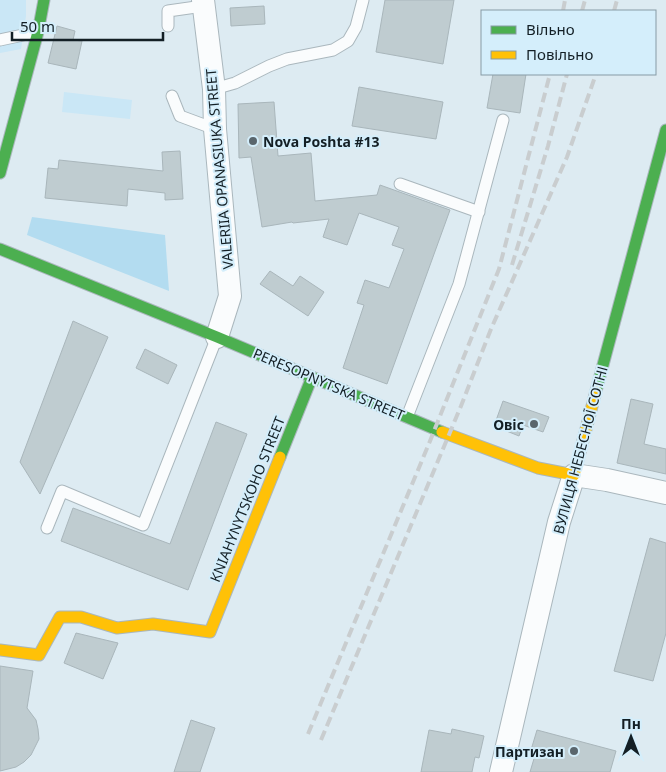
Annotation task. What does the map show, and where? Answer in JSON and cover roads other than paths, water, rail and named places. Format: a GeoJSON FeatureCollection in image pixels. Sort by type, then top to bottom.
{"type":"FeatureCollection","features":[{"type":"Feature","properties":{"kind":"street"},"geometry":{"type":"LineString","coordinates":[[0,173],[38,32],[44,0]]}},
{"type":"Feature","properties":{"kind":"street","name":"VALERIIA OPANASIUKA STREET"},"geometry":{"type":"LineString","coordinates":[[203,3],[214,89],[215,130],[230,296],[217,337]]}},
{"type":"Feature","properties":{"kind":"street","name":"ВУЛИЦЯ НЕБЕСНОЇ СОТНІ"},"geometry":{"type":"LineString","coordinates":[[501,772],[559,522],[574,475],[666,130]]}},
{"type":"Feature","properties":{"kind":"street","name":"PERESOPNYTSKA STREET"},"geometry":{"type":"LineString","coordinates":[[0,249],[217,337],[448,435],[518,462],[538,468],[608,480],[666,493]]}},
{"type":"Feature","properties":{"kind":"street","name":"KNIAHYNYTSKOHO STREET"},"geometry":{"type":"LineString","coordinates":[[0,650],[39,655],[60,617],[81,617],[116,628],[153,624],[210,632],[312,377]]}},
{"type":"Feature","properties":{"kind":"lane"},"geometry":{"type":"LineString","coordinates":[[214,89],[234,83],[287,59],[333,50],[348,41],[356,27],[363,0]]}},
{"type":"Feature","properties":{"kind":"lane"},"geometry":{"type":"LineString","coordinates":[[168,26],[168,11],[203,3]]}},
{"type":"Feature","properties":{"kind":"lane"},"geometry":{"type":"LineString","coordinates":[[0,40],[38,32]]}},
{"type":"Feature","properties":{"kind":"lane"},"geometry":{"type":"LineString","coordinates":[[172,96],[180,116],[215,130]]}},
{"type":"Feature","properties":{"kind":"lane"},"geometry":{"type":"LineString","coordinates":[[406,417],[459,284],[503,120]]}},
{"type":"Feature","properties":{"kind":"lane"},"geometry":{"type":"LineString","coordinates":[[400,184],[478,212]]}},
{"type":"Feature","properties":{"kind":"lane"},"geometry":{"type":"LineString","coordinates":[[47,528],[62,492],[143,525],[217,337]]}},
{"type":"Feature","properties":{"kind":"railway"},"geometry":{"type":"LineString","coordinates":[[563,10],[565,0]]}},
{"type":"Feature","properties":{"kind":"railway"},"geometry":{"type":"LineString","coordinates":[[582,10],[585,0]]}},
{"type":"Feature","properties":{"kind":"railway"},"geometry":{"type":"LineString","coordinates":[[614,10],[617,0]]}},
{"type":"Feature","properties":{"kind":"railway"},"geometry":{"type":"LineString","coordinates":[[308,734],[428,446],[499,269],[550,75]]}},
{"type":"Feature","properties":{"kind":"railway"},"geometry":{"type":"LineString","coordinates":[[512,265],[548,146],[567,75]]}},
{"type":"Feature","properties":{"kind":"railway"},"geometry":{"type":"LineString","coordinates":[[321,740],[461,406],[491,329],[567,157],[596,75]]}},
{"type":"Feature","properties":{"kind":"place","name":"Nova Poshta #13"},"geometry":{"type":"Point","coordinates":[253,141]}},
{"type":"Feature","properties":{"kind":"place","name":"Овіс"},"geometry":{"type":"Point","coordinates":[534,424]}},
{"type":"Feature","properties":{"kind":"place","name":"Партизан"},"geometry":{"type":"Point","coordinates":[574,751]}}]}
